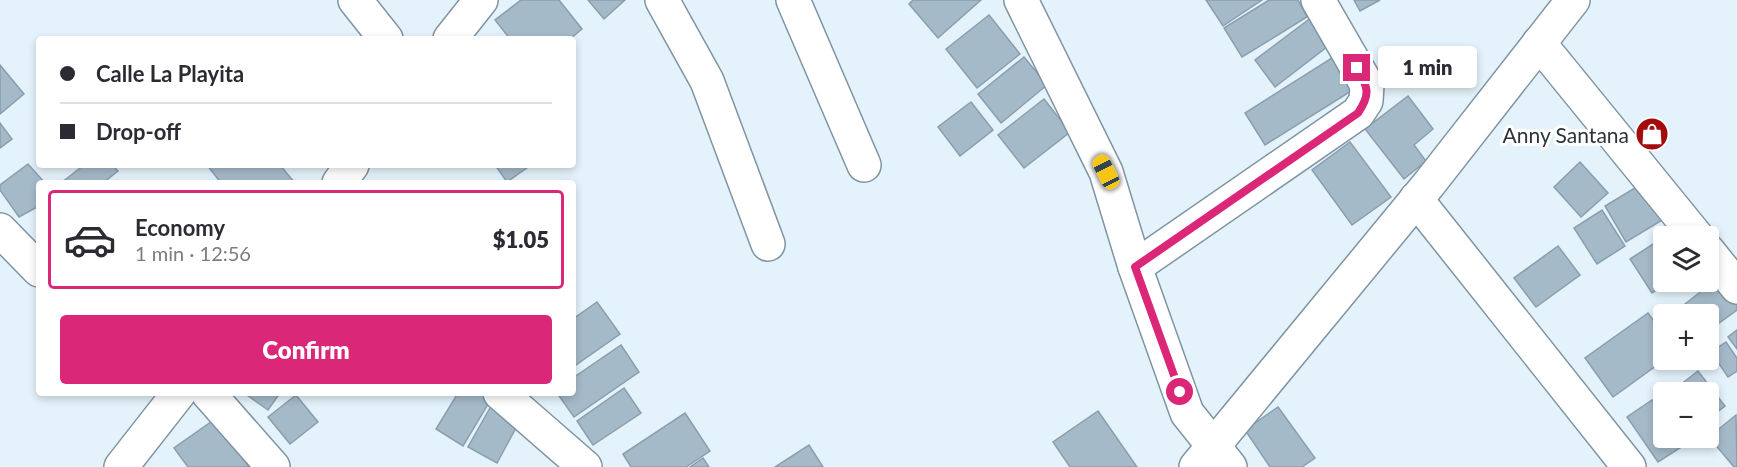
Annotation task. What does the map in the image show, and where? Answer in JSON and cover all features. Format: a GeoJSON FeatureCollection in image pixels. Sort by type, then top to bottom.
{"type":"FeatureCollection","features":[{"type":"Feature","properties":{"kind":"street"},"geometry":{"type":"LineString","coordinates":[[355,0],[384,36]]}},
{"type":"Feature","properties":{"kind":"street"},"geometry":{"type":"LineString","coordinates":[[452,36],[481,0]]}},
{"type":"Feature","properties":{"kind":"street"},"geometry":{"type":"LineString","coordinates":[[662,0],[707,81],[768,244]]}},
{"type":"Feature","properties":{"kind":"street"},"geometry":{"type":"LineString","coordinates":[[793,0],[864,165]]}},
{"type":"Feature","properties":{"kind":"street"},"geometry":{"type":"LineString","coordinates":[[1021,0],[1106,172],[1135,267],[1187,413],[1214,460],[1573,0]]}},
{"type":"Feature","properties":{"kind":"street"},"geometry":{"type":"LineString","coordinates":[[1135,267],[1358,113],[1366,101],[1367,85],[1318,0]]}},
{"type":"Feature","properties":{"kind":"street"},"geometry":{"type":"LineString","coordinates":[[1539,43],[1688,226]]}},
{"type":"Feature","properties":{"kind":"street"},"geometry":{"type":"LineString","coordinates":[[1416,199],[1629,467]]}},
{"type":"Feature","properties":{"kind":"street"},"geometry":{"type":"LineString","coordinates":[[0,230],[36,267]]}},
{"type":"Feature","properties":{"kind":"street"},"geometry":{"type":"LineString","coordinates":[[1719,265],[1737,286]]}},
{"type":"Feature","properties":{"kind":"street"},"geometry":{"type":"LineString","coordinates":[[121,467],[171,396]]}},
{"type":"Feature","properties":{"kind":"street"},"geometry":{"type":"LineString","coordinates":[[211,396],[273,467]]}},
{"type":"Feature","properties":{"kind":"street"},"geometry":{"type":"LineString","coordinates":[[503,396],[585,467]]}},
{"type":"Feature","properties":{"kind":"building"},"geometry":{"type":"Polygon","coordinates":[[[521,0],[559,0],[582,29],[574,36],[508,36],[495,20],[521,0]]]}},
{"type":"Feature","properties":{"kind":"building"},"geometry":{"type":"Polygon","coordinates":[[[588,0],[625,0],[604,19],[588,0]]]}},
{"type":"Feature","properties":{"kind":"building"},"geometry":{"type":"Polygon","coordinates":[[[913,0],[981,0],[938,38],[909,4],[913,0]]]}},
{"type":"Feature","properties":{"kind":"building"},"geometry":{"type":"Polygon","coordinates":[[[1206,0],[1262,0],[1223,26],[1206,0]]]}},
{"type":"Feature","properties":{"kind":"building"},"geometry":{"type":"Polygon","coordinates":[[[1269,0],[1298,0],[1307,17],[1242,57],[1224,28],[1269,0]]]}},
{"type":"Feature","properties":{"kind":"building"},"geometry":{"type":"Polygon","coordinates":[[[1354,0],[1380,0],[1360,11],[1354,0]]]}},
{"type":"Feature","properties":{"kind":"building"},"geometry":{"type":"Polygon","coordinates":[[[989,15],[1020,54],[977,88],[946,49],[989,15]]]}},
{"type":"Feature","properties":{"kind":"building"},"geometry":{"type":"Polygon","coordinates":[[[1312,17],[1332,43],[1275,87],[1255,60],[1312,17]]]}},
{"type":"Feature","properties":{"kind":"building"},"geometry":{"type":"Polygon","coordinates":[[[1335,56],[1356,88],[1265,145],[1245,113],[1335,56]]]}},
{"type":"Feature","properties":{"kind":"building"},"geometry":{"type":"Polygon","coordinates":[[[1024,57],[1047,85],[1001,123],[978,94],[1024,57]]]}},
{"type":"Feature","properties":{"kind":"building"},"geometry":{"type":"Polygon","coordinates":[[[0,65],[24,94],[0,114],[0,65]]]}},
{"type":"Feature","properties":{"kind":"building"},"geometry":{"type":"Polygon","coordinates":[[[1408,96],[1433,129],[1414,145],[1426,161],[1404,179],[1365,129],[1408,96]]]}},
{"type":"Feature","properties":{"kind":"building"},"geometry":{"type":"Polygon","coordinates":[[[1044,99],[1070,132],[1024,168],[998,135],[1044,99]]]}},
{"type":"Feature","properties":{"kind":"building"},"geometry":{"type":"Polygon","coordinates":[[[971,102],[993,130],[960,156],[938,127],[971,102]]]}},
{"type":"Feature","properties":{"kind":"building"},"geometry":{"type":"Polygon","coordinates":[[[0,123],[12,139],[0,148],[0,123]]]}},
{"type":"Feature","properties":{"kind":"building"},"geometry":{"type":"Polygon","coordinates":[[[1350,142],[1391,197],[1352,225],[1312,170],[1350,142]]]}},
{"type":"Feature","properties":{"kind":"building"},"geometry":{"type":"Polygon","coordinates":[[[1580,162],[1608,193],[1581,217],[1554,187],[1580,162]]]}},
{"type":"Feature","properties":{"kind":"building"},"geometry":{"type":"Polygon","coordinates":[[[28,164],[42,180],[36,180],[36,208],[19,217],[0,190],[0,185],[28,164]]]}},
{"type":"Feature","properties":{"kind":"building"},"geometry":{"type":"Polygon","coordinates":[[[80,168],[115,168],[118,171],[107,180],[65,180],[80,168]]]}},
{"type":"Feature","properties":{"kind":"building"},"geometry":{"type":"Polygon","coordinates":[[[209,168],[282,168],[292,180],[219,180],[209,168]]]}},
{"type":"Feature","properties":{"kind":"building"},"geometry":{"type":"Polygon","coordinates":[[[497,168],[527,168],[510,180],[506,180],[497,168]]]}},
{"type":"Feature","properties":{"kind":"building"},"geometry":{"type":"Polygon","coordinates":[[[1648,180],[1669,216],[1626,242],[1605,206],[1648,180]]]}},
{"type":"Feature","properties":{"kind":"building"},"geometry":{"type":"Polygon","coordinates":[[[1602,210],[1625,246],[1597,264],[1574,228],[1602,210]]]}},
{"type":"Feature","properties":{"kind":"building"},"geometry":{"type":"Polygon","coordinates":[[[1653,244],[1654,292],[1652,293],[1630,259],[1653,244]]]}},
{"type":"Feature","properties":{"kind":"building"},"geometry":{"type":"Polygon","coordinates":[[[1558,246],[1580,275],[1536,307],[1514,278],[1558,246]]]}},
{"type":"Feature","properties":{"kind":"building"},"geometry":{"type":"Polygon","coordinates":[[[1722,275],[1737,294],[1737,310],[1719,323],[1719,304],[1685,304],[1700,292],[1719,292],[1719,277],[1722,275]]]}},
{"type":"Feature","properties":{"kind":"building"},"geometry":{"type":"Polygon","coordinates":[[[597,302],[620,334],[576,365],[576,317],[597,302]]]}},
{"type":"Feature","properties":{"kind":"building"},"geometry":{"type":"Polygon","coordinates":[[[1648,313],[1653,320],[1653,368],[1613,397],[1585,358],[1648,313]]]}},
{"type":"Feature","properties":{"kind":"building"},"geometry":{"type":"Polygon","coordinates":[[[1737,330],[1737,349],[1728,337],[1737,330]]]}},
{"type":"Feature","properties":{"kind":"building"},"geometry":{"type":"Polygon","coordinates":[[[1726,342],[1737,358],[1737,371],[1728,377],[1719,364],[1719,347],[1726,342]]]}},
{"type":"Feature","properties":{"kind":"building"},"geometry":{"type":"Polygon","coordinates":[[[621,345],[639,372],[574,417],[559,396],[576,396],[576,376],[621,345]]]}},
{"type":"Feature","properties":{"kind":"building"},"geometry":{"type":"Polygon","coordinates":[[[1698,371],[1706,382],[1684,382],[1698,371]]]}},
{"type":"Feature","properties":{"kind":"building"},"geometry":{"type":"Polygon","coordinates":[[[624,388],[641,413],[593,445],[577,421],[624,388]]]}},
{"type":"Feature","properties":{"kind":"building"},"geometry":{"type":"Polygon","coordinates":[[[248,396],[278,396],[268,410],[248,396]]]}},
{"type":"Feature","properties":{"kind":"building"},"geometry":{"type":"Polygon","coordinates":[[[297,396],[318,422],[290,444],[268,417],[297,396]]]}},
{"type":"Feature","properties":{"kind":"building"},"geometry":{"type":"Polygon","coordinates":[[[456,396],[493,396],[463,446],[436,429],[456,396]]]}},
{"type":"Feature","properties":{"kind":"building"},"geometry":{"type":"Polygon","coordinates":[[[1719,398],[1725,406],[1719,411],[1719,398]]]}},
{"type":"Feature","properties":{"kind":"building"},"geometry":{"type":"Polygon","coordinates":[[[495,399],[523,415],[497,463],[468,447],[495,399]]]}},
{"type":"Feature","properties":{"kind":"building"},"geometry":{"type":"Polygon","coordinates":[[[1652,400],[1653,448],[1680,448],[1658,462],[1627,417],[1652,400]]]}},
{"type":"Feature","properties":{"kind":"building"},"geometry":{"type":"Polygon","coordinates":[[[1278,407],[1315,458],[1302,467],[1270,467],[1245,430],[1278,407]]]}},
{"type":"Feature","properties":{"kind":"building"},"geometry":{"type":"Polygon","coordinates":[[[1098,411],[1137,467],[1070,467],[1053,442],[1098,411]]]}},
{"type":"Feature","properties":{"kind":"building"},"geometry":{"type":"Polygon","coordinates":[[[685,413],[710,451],[686,467],[631,467],[623,454],[685,413]]]}},
{"type":"Feature","properties":{"kind":"building"},"geometry":{"type":"Polygon","coordinates":[[[1736,415],[1737,467],[1734,467],[1718,448],[1719,429],[1736,415]]]}},
{"type":"Feature","properties":{"kind":"building"},"geometry":{"type":"Polygon","coordinates":[[[215,419],[249,467],[188,467],[174,448],[215,419]]]}},
{"type":"Feature","properties":{"kind":"building"},"geometry":{"type":"Polygon","coordinates":[[[809,445],[823,467],[775,467],[809,445]]]}},
{"type":"Feature","properties":{"kind":"building"},"geometry":{"type":"Polygon","coordinates":[[[703,458],[709,467],[690,467],[703,458]]]}},
{"type":"Feature","properties":{"kind":"place","name":"Anny Santana"},"geometry":{"type":"Point","coordinates":[1652,134]}},
{"type":"Feature","properties":{"kind":"route"},"geometry":{"type":"LineString","coordinates":[[1180,392],[1135,267],[1358,113],[1366,101],[1367,85],[1357,68]]}}]}
